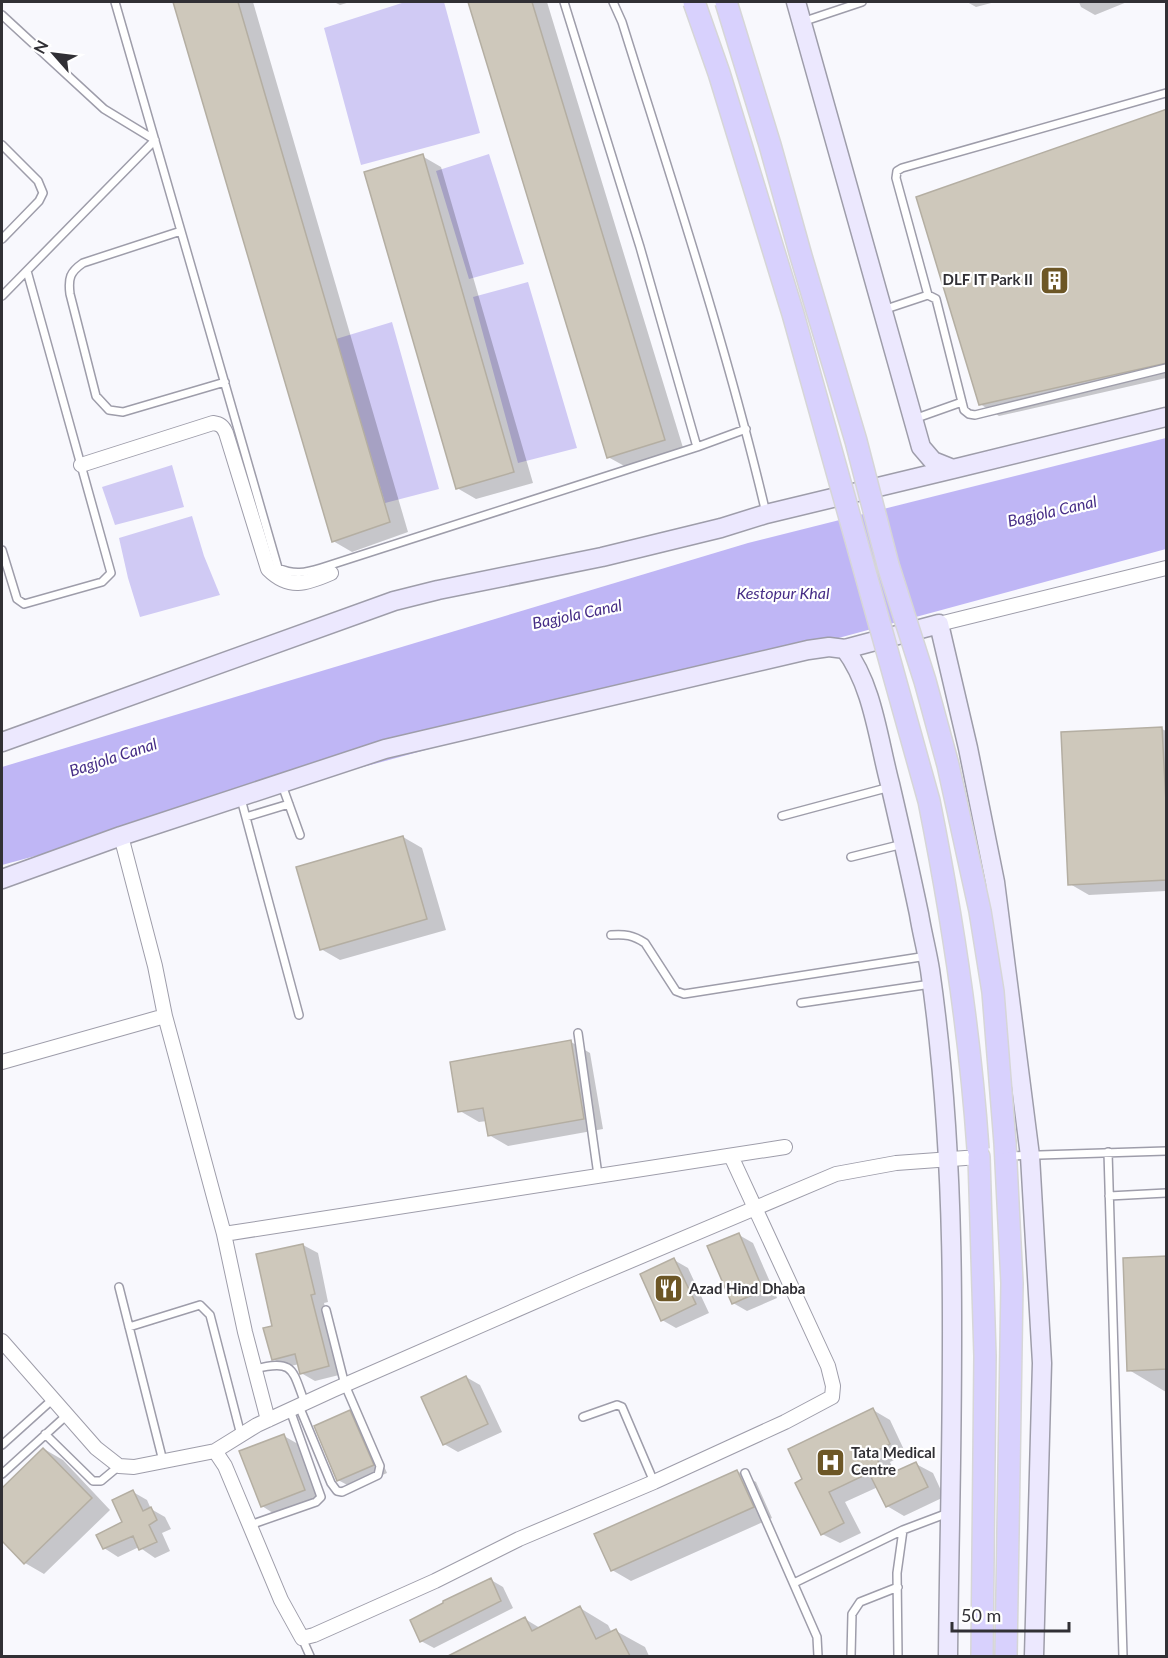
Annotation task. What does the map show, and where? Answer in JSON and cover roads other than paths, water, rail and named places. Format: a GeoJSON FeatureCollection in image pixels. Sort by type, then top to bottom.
{"type":"FeatureCollection","features":[{"type":"Feature","properties":{"kind":"main road"},"geometry":{"type":"LineString","coordinates":[[694,2],[719,74],[793,314],[929,801],[942,867],[974,1083],[979,1153],[985,1356],[982,1656]]}},
{"type":"Feature","properties":{"kind":"main road"},"geometry":{"type":"LineString","coordinates":[[726,2],[856,441],[888,565],[925,681],[948,765],[980,911],[993,992],[1012,1283],[1006,1656]]}},
{"type":"Feature","properties":{"kind":"street"},"geometry":{"type":"LineString","coordinates":[[796,2],[921,447],[933,461],[953,468]]}},
{"type":"Feature","properties":{"kind":"street"},"geometry":{"type":"LineString","coordinates":[[2,742],[394,601],[602,557],[721,528],[766,514],[1167,417]]}},
{"type":"Feature","properties":{"kind":"street"},"geometry":{"type":"LineString","coordinates":[[81,465],[213,423],[219,424],[224,428],[268,568],[281,580],[291,584],[302,583],[331,573]]}},
{"type":"Feature","properties":{"kind":"street"},"geometry":{"type":"LineString","coordinates":[[2,879],[121,836],[385,749],[808,650],[829,647],[844,649],[1167,568]]}},
{"type":"Feature","properties":{"kind":"street"},"geometry":{"type":"LineString","coordinates":[[939,624],[995,882],[1030,1156],[1042,1363],[1034,1656]]}},
{"type":"Feature","properties":{"kind":"street"},"geometry":{"type":"LineString","coordinates":[[844,649],[856,664],[866,690],[904,843],[931,984],[948,1159],[952,1296],[948,1656]]}},
{"type":"Feature","properties":{"kind":"street"},"geometry":{"type":"LineString","coordinates":[[121,836],[155,966],[165,1017],[224,1234],[268,1420]]}},
{"type":"Feature","properties":{"kind":"street"},"geometry":{"type":"LineString","coordinates":[[2,1062],[165,1017]]}},
{"type":"Feature","properties":{"kind":"street"},"geometry":{"type":"LineString","coordinates":[[224,1234],[785,1147]]}},
{"type":"Feature","properties":{"kind":"street"},"geometry":{"type":"LineString","coordinates":[[2,1341],[96,1448],[119,1466],[134,1467],[215,1451],[268,1420],[298,1406],[818,1180],[844,1172],[896,1163],[948,1159],[979,1153]]}},
{"type":"Feature","properties":{"kind":"street"},"geometry":{"type":"LineString","coordinates":[[215,1451],[225,1466],[281,1600],[302,1638],[314,1635],[435,1581],[519,1539],[654,1482],[785,1422],[832,1397],[833,1386],[828,1366],[731,1156]]}},
{"type":"Feature","properties":{"kind":"lane"},"geometry":{"type":"LineString","coordinates":[[115,2],[278,568],[290,573],[304,573],[321,568],[697,447],[746,429]]}},
{"type":"Feature","properties":{"kind":"lane"},"geometry":{"type":"LineString","coordinates":[[564,2],[637,237],[697,447]]}},
{"type":"Feature","properties":{"kind":"lane"},"geometry":{"type":"LineString","coordinates":[[614,2],[707,295],[746,429],[766,514]]}},
{"type":"Feature","properties":{"kind":"lane"},"geometry":{"type":"LineString","coordinates":[[802,22],[862,2]]}},
{"type":"Feature","properties":{"kind":"lane"},"geometry":{"type":"LineString","coordinates":[[2,15],[104,109],[155,140]]}},
{"type":"Feature","properties":{"kind":"lane"},"geometry":{"type":"LineString","coordinates":[[928,295],[896,178],[897,171],[1167,93]]}},
{"type":"Feature","properties":{"kind":"lane"},"geometry":{"type":"LineString","coordinates":[[2,296],[155,140]]}},
{"type":"Feature","properties":{"kind":"lane"},"geometry":{"type":"LineString","coordinates":[[2,145],[38,181],[43,193],[39,201],[2,239]]}},
{"type":"Feature","properties":{"kind":"lane"},"geometry":{"type":"LineString","coordinates":[[181,231],[83,263],[73,270],[68,280],[70,294],[96,396],[109,410],[123,412],[225,382]]}},
{"type":"Feature","properties":{"kind":"lane"},"geometry":{"type":"LineString","coordinates":[[2,550],[17,599],[24,604],[102,582],[111,573],[27,271]]}},
{"type":"Feature","properties":{"kind":"lane"},"geometry":{"type":"LineString","coordinates":[[883,310],[928,295],[936,299],[964,410],[975,416],[1167,368]]}},
{"type":"Feature","properties":{"kind":"lane"},"geometry":{"type":"LineString","coordinates":[[913,419],[962,402]]}},
{"type":"Feature","properties":{"kind":"lane"},"geometry":{"type":"LineString","coordinates":[[281,783],[300,835]]}},
{"type":"Feature","properties":{"kind":"lane"},"geometry":{"type":"LineString","coordinates":[[782,816],[890,787]]}},
{"type":"Feature","properties":{"kind":"lane"},"geometry":{"type":"LineString","coordinates":[[240,796],[299,1015]]}},
{"type":"Feature","properties":{"kind":"lane"},"geometry":{"type":"LineString","coordinates":[[246,817],[289,804]]}},
{"type":"Feature","properties":{"kind":"lane"},"geometry":{"type":"LineString","coordinates":[[851,857],[904,843]]}},
{"type":"Feature","properties":{"kind":"lane"},"geometry":{"type":"LineString","coordinates":[[611,935],[625,934],[638,938],[645,944],[676,991],[684,994],[927,956]]}},
{"type":"Feature","properties":{"kind":"lane"},"geometry":{"type":"LineString","coordinates":[[801,1003],[931,984]]}},
{"type":"Feature","properties":{"kind":"lane"},"geometry":{"type":"LineString","coordinates":[[578,1033],[598,1175]]}},
{"type":"Feature","properties":{"kind":"lane"},"geometry":{"type":"LineString","coordinates":[[1005,1149],[1030,1156],[1167,1151]]}},
{"type":"Feature","properties":{"kind":"lane"},"geometry":{"type":"LineString","coordinates":[[1108,1152],[1123,1656]]}},
{"type":"Feature","properties":{"kind":"lane"},"geometry":{"type":"LineString","coordinates":[[1109,1196],[1167,1193]]}},
{"type":"Feature","properties":{"kind":"lane"},"geometry":{"type":"LineString","coordinates":[[119,1287],[163,1461]]}},
{"type":"Feature","properties":{"kind":"lane"},"geometry":{"type":"LineString","coordinates":[[129,1327],[200,1305],[204,1307],[210,1315],[241,1436]]}},
{"type":"Feature","properties":{"kind":"lane"},"geometry":{"type":"LineString","coordinates":[[298,1406],[337,1491],[342,1492],[378,1475],[380,1466],[345,1385],[326,1310]]}},
{"type":"Feature","properties":{"kind":"lane"},"geometry":{"type":"LineString","coordinates":[[250,1525],[316,1502],[321,1497],[298,1406],[294,1372],[281,1364],[255,1369]]}},
{"type":"Feature","properties":{"kind":"lane"},"geometry":{"type":"LineString","coordinates":[[2,1445],[53,1399]]}},
{"type":"Feature","properties":{"kind":"lane"},"geometry":{"type":"LineString","coordinates":[[583,1417],[617,1405],[622,1407],[654,1482]]}},
{"type":"Feature","properties":{"kind":"lane"},"geometry":{"type":"LineString","coordinates":[[2,1474],[67,1415]]}},
{"type":"Feature","properties":{"kind":"lane"},"geometry":{"type":"LineString","coordinates":[[45,1434],[93,1481],[101,1481],[119,1466]]}},
{"type":"Feature","properties":{"kind":"lane"},"geometry":{"type":"LineString","coordinates":[[745,1473],[818,1637],[818,1656]]}},
{"type":"Feature","properties":{"kind":"lane"},"geometry":{"type":"LineString","coordinates":[[794,1583],[903,1530],[951,1512]]}},
{"type":"Feature","properties":{"kind":"lane"},"geometry":{"type":"LineString","coordinates":[[898,1656],[897,1573],[903,1530]]}},
{"type":"Feature","properties":{"kind":"lane"},"geometry":{"type":"LineString","coordinates":[[851,1656],[852,1614],[860,1602],[898,1587]]}},
{"type":"Feature","properties":{"kind":"lane"},"geometry":{"type":"LineString","coordinates":[[302,1638],[310,1656]]}},
{"type":"Feature","properties":{"kind":"water","name":"Kestopur Khal"},"geometry":{"type":"Polygon","coordinates":[[[1166,438],[1166,549],[2,865],[2,767],[748,543],[1166,438]]]}},
{"type":"Feature","properties":{"kind":"place","name":"DLF IT Park II"},"geometry":{"type":"Point","coordinates":[1054,280]}},
{"type":"Feature","properties":{"kind":"place","name":"Azad Hind Dhaba"},"geometry":{"type":"Point","coordinates":[668,1289]}},
{"type":"Feature","properties":{"kind":"place","name":"Tata Medical Centre"},"geometry":{"type":"Point","coordinates":[830,1462]}},
{"type":"Feature","properties":{"kind":"water label","name":"Bagjola Canal"},"geometry":{"type":"Point","coordinates":[1052,511]}},
{"type":"Feature","properties":{"kind":"water label","name":"Bagjola Canal"},"geometry":{"type":"Point","coordinates":[577,614]}},
{"type":"Feature","properties":{"kind":"water label","name":"Bagjola Canal"},"geometry":{"type":"Point","coordinates":[113,757]}}]}
